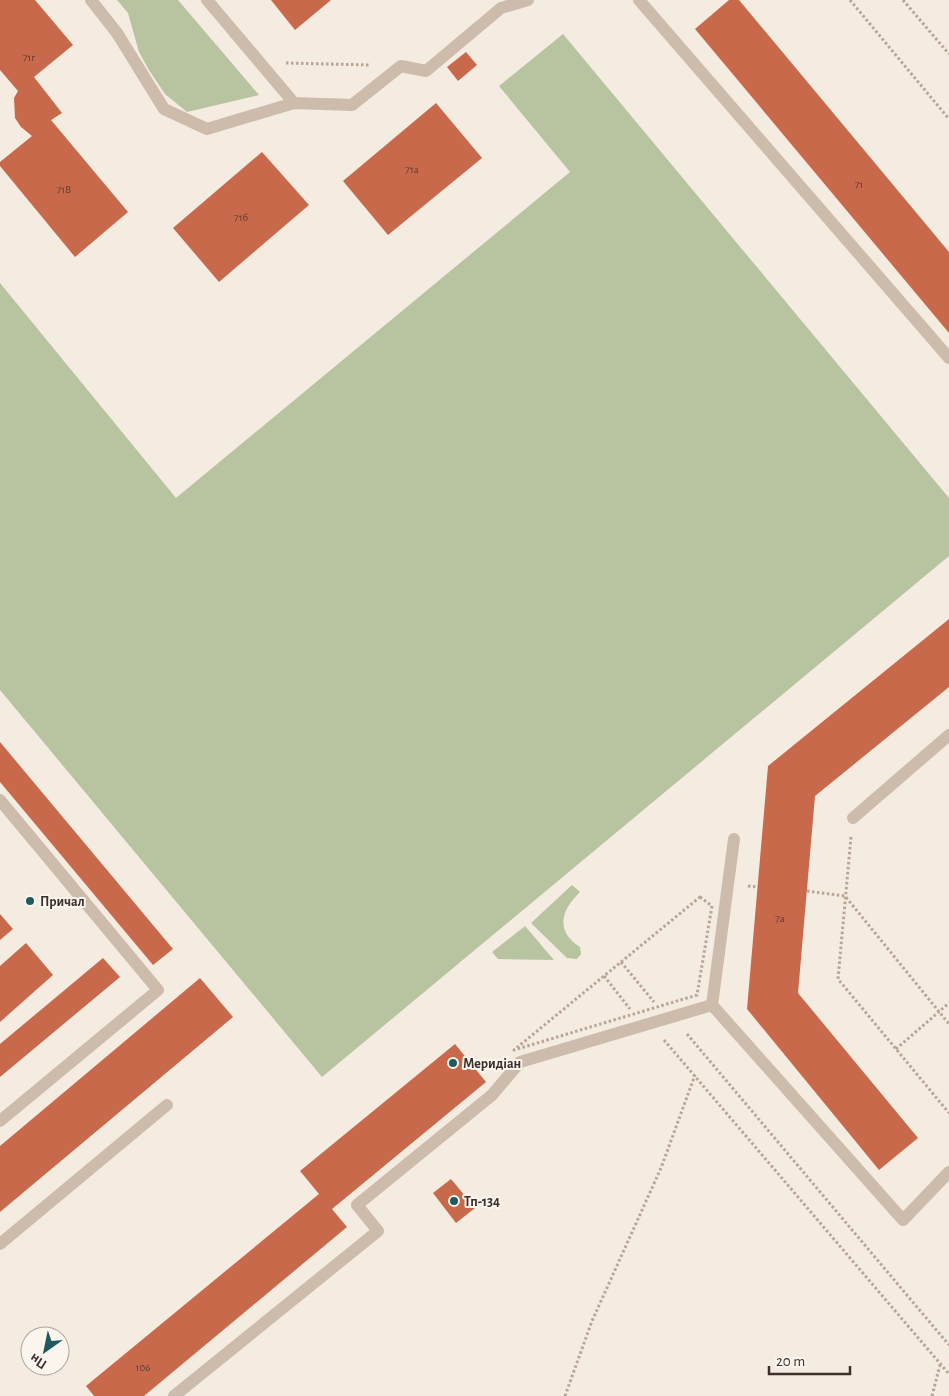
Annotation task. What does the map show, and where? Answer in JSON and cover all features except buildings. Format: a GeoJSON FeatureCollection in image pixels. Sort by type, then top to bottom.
{"type":"FeatureCollection","features":[{"type":"Feature","properties":{"kind":"lane"},"geometry":{"type":"LineString","coordinates":[[90,0],[117,33],[164,109],[207,129],[294,103],[352,105],[401,66],[426,71],[501,8],[528,0]]}},
{"type":"Feature","properties":{"kind":"lane"},"geometry":{"type":"LineString","coordinates":[[207,0],[294,103]]}},
{"type":"Feature","properties":{"kind":"lane"},"geometry":{"type":"LineString","coordinates":[[640,0],[949,358]]}},
{"type":"Feature","properties":{"kind":"lane"},"geometry":{"type":"LineString","coordinates":[[853,818],[949,735]]}},
{"type":"Feature","properties":{"kind":"lane"},"geometry":{"type":"LineString","coordinates":[[0,800],[158,990],[0,1121]]}},
{"type":"Feature","properties":{"kind":"lane"},"geometry":{"type":"LineString","coordinates":[[734,839],[712,1005],[903,1220],[948,1176]]}},
{"type":"Feature","properties":{"kind":"lane"},"geometry":{"type":"LineString","coordinates":[[174,1396],[378,1231],[356,1205],[492,1094],[520,1062],[712,1005]]}},
{"type":"Feature","properties":{"kind":"lane"},"geometry":{"type":"LineString","coordinates":[[0,1244],[167,1105]]}},
{"type":"Feature","properties":{"kind":"path"},"geometry":{"type":"LineString","coordinates":[[850,0],[949,120]]}},
{"type":"Feature","properties":{"kind":"path"},"geometry":{"type":"LineString","coordinates":[[903,0],[949,54]]}},
{"type":"Feature","properties":{"kind":"path"},"geometry":{"type":"LineString","coordinates":[[259,62],[401,66]]}},
{"type":"Feature","properties":{"kind":"path"},"geometry":{"type":"LineString","coordinates":[[853,818],[838,979],[949,1114]]}},
{"type":"Feature","properties":{"kind":"path"},"geometry":{"type":"LineString","coordinates":[[807,891],[845,896],[949,1024]]}},
{"type":"Feature","properties":{"kind":"path"},"geometry":{"type":"LineString","coordinates":[[700,897],[712,906],[697,995],[514,1050],[604,976],[621,962],[700,897]]}},
{"type":"Feature","properties":{"kind":"path"},"geometry":{"type":"LineString","coordinates":[[621,962],[658,1007]]}},
{"type":"Feature","properties":{"kind":"path"},"geometry":{"type":"LineString","coordinates":[[604,976],[635,1014]]}},
{"type":"Feature","properties":{"kind":"path"},"geometry":{"type":"LineString","coordinates":[[896,1050],[949,1003]]}},
{"type":"Feature","properties":{"kind":"path"},"geometry":{"type":"LineString","coordinates":[[672,1017],[949,1345]]}},
{"type":"Feature","properties":{"kind":"path"},"geometry":{"type":"LineString","coordinates":[[650,1022],[949,1374]]}},
{"type":"Feature","properties":{"kind":"path"},"geometry":{"type":"LineString","coordinates":[[565,1396],[602,1296],[661,1168],[695,1075]]}},
{"type":"Feature","properties":{"kind":"path"},"geometry":{"type":"LineString","coordinates":[[932,1396],[940,1364]]}},
{"type":"Feature","properties":{"kind":"green space"},"geometry":{"type":"Polygon","coordinates":[[[117,0],[178,0],[259,95],[187,112],[165,94],[149,70],[139,52],[128,13],[117,0]]]}},
{"type":"Feature","properties":{"kind":"green space"},"geometry":{"type":"Polygon","coordinates":[[[563,34],[949,498],[949,556],[322,1077],[0,690],[0,283],[176,498],[570,172],[499,86],[563,34]]]}},
{"type":"Feature","properties":{"kind":"green space"},"geometry":{"type":"Polygon","coordinates":[[[572,885],[580,892],[568,906],[565,913],[564,927],[572,941],[580,947],[581,954],[577,959],[567,958],[531,923],[572,885]]]}},
{"type":"Feature","properties":{"kind":"green space"},"geometry":{"type":"Polygon","coordinates":[[[525,926],[554,960],[498,959],[492,952],[525,926]]]}},
{"type":"Feature","properties":{"kind":"place","name":"Причал"},"geometry":{"type":"Point","coordinates":[30,901]}},
{"type":"Feature","properties":{"kind":"place","name":"Меридіан"},"geometry":{"type":"Point","coordinates":[453,1063]}},
{"type":"Feature","properties":{"kind":"place","name":"Тп-134"},"geometry":{"type":"Point","coordinates":[454,1201]}}]}
